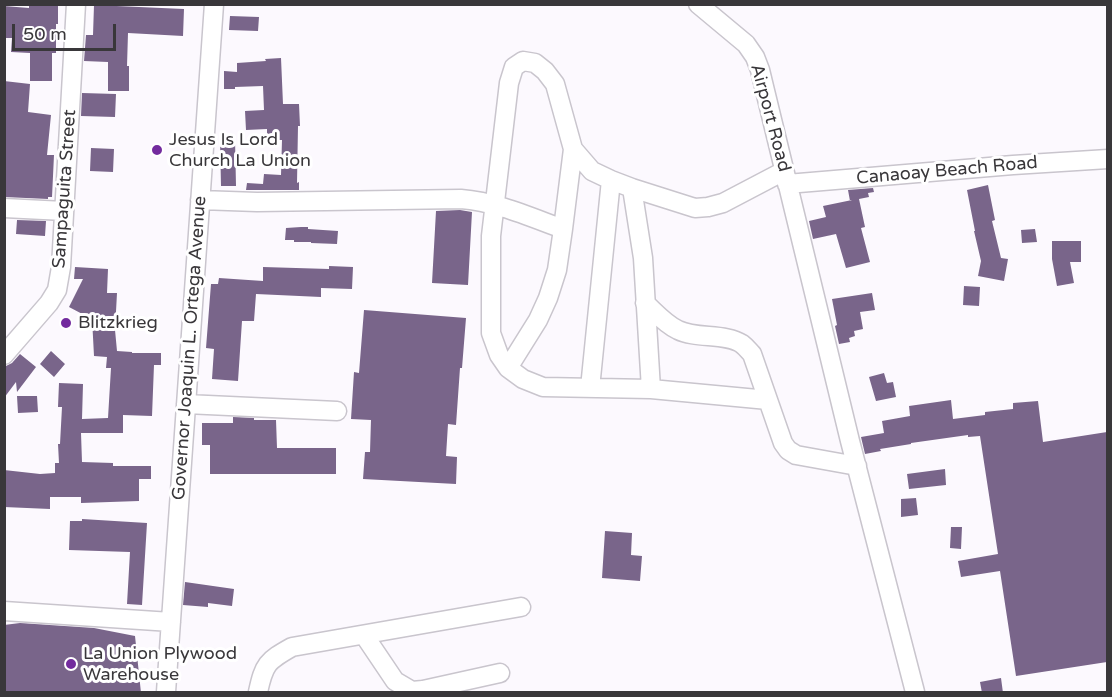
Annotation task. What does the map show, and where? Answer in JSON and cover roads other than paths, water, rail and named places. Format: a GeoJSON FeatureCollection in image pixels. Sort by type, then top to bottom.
{"type":"FeatureCollection","features":[{"type":"Feature","properties":{"kind":"street","name":"Sampaguita Street"},"geometry":{"type":"LineString","coordinates":[[4,355],[49,303],[57,290],[61,267],[76,4]]}},
{"type":"Feature","properties":{"kind":"street","name":"Governor Joaquin L. Ortega Avenue"},"geometry":{"type":"LineString","coordinates":[[166,693],[214,4]]}},
{"type":"Feature","properties":{"kind":"street","name":"Airport Road"},"geometry":{"type":"LineString","coordinates":[[698,4],[746,44],[760,70],[915,692]]}},
{"type":"Feature","properties":{"kind":"street"},"geometry":{"type":"LineString","coordinates":[[508,368],[538,320],[548,298],[564,229],[573,149],[555,84],[535,63],[523,61],[514,67],[509,83],[491,236],[491,333],[499,355],[508,368],[523,380],[543,387],[651,389],[768,400]]}},
{"type":"Feature","properties":{"kind":"street"},"geometry":{"type":"LineString","coordinates":[[573,149],[592,171],[632,188],[695,208],[723,203],[786,178]]}},
{"type":"Feature","properties":{"kind":"street","name":"Canaoay Beach Road"},"geometry":{"type":"LineString","coordinates":[[786,178],[1107,159]]}},
{"type":"Feature","properties":{"kind":"street"},"geometry":{"type":"LineString","coordinates":[[590,388],[611,180]]}},
{"type":"Feature","properties":{"kind":"street"},"geometry":{"type":"LineString","coordinates":[[632,188],[643,258],[651,389]]}},
{"type":"Feature","properties":{"kind":"street"},"geometry":{"type":"LineString","coordinates":[[200,200],[257,202],[461,199],[495,205],[564,229]]}},
{"type":"Feature","properties":{"kind":"street"},"geometry":{"type":"LineString","coordinates":[[4,208],[64,211]]}},
{"type":"Feature","properties":{"kind":"street"},"geometry":{"type":"LineString","coordinates":[[645,303],[677,330],[687,334],[735,340],[744,345],[752,354],[783,443],[788,450],[796,455],[857,466]]}},
{"type":"Feature","properties":{"kind":"street"},"geometry":{"type":"LineString","coordinates":[[186,404],[337,411]]}},
{"type":"Feature","properties":{"kind":"street"},"geometry":{"type":"LineString","coordinates":[[258,693],[262,670],[275,656],[292,647],[521,607]]}},
{"type":"Feature","properties":{"kind":"street"},"geometry":{"type":"LineString","coordinates":[[4,611],[171,622]]}},
{"type":"Feature","properties":{"kind":"street"},"geometry":{"type":"LineString","coordinates":[[364,634],[395,681],[412,691],[500,673]]}},
{"type":"Feature","properties":{"kind":"place","name":"Jesus Is Lord Church La Union"},"geometry":{"type":"Point","coordinates":[157,150]}},
{"type":"Feature","properties":{"kind":"place","name":"Blitzkrieg"},"geometry":{"type":"Point","coordinates":[66,323]}},
{"type":"Feature","properties":{"kind":"place","name":"La Union Plywood Warehouse"},"geometry":{"type":"Point","coordinates":[71,664]}}]}
